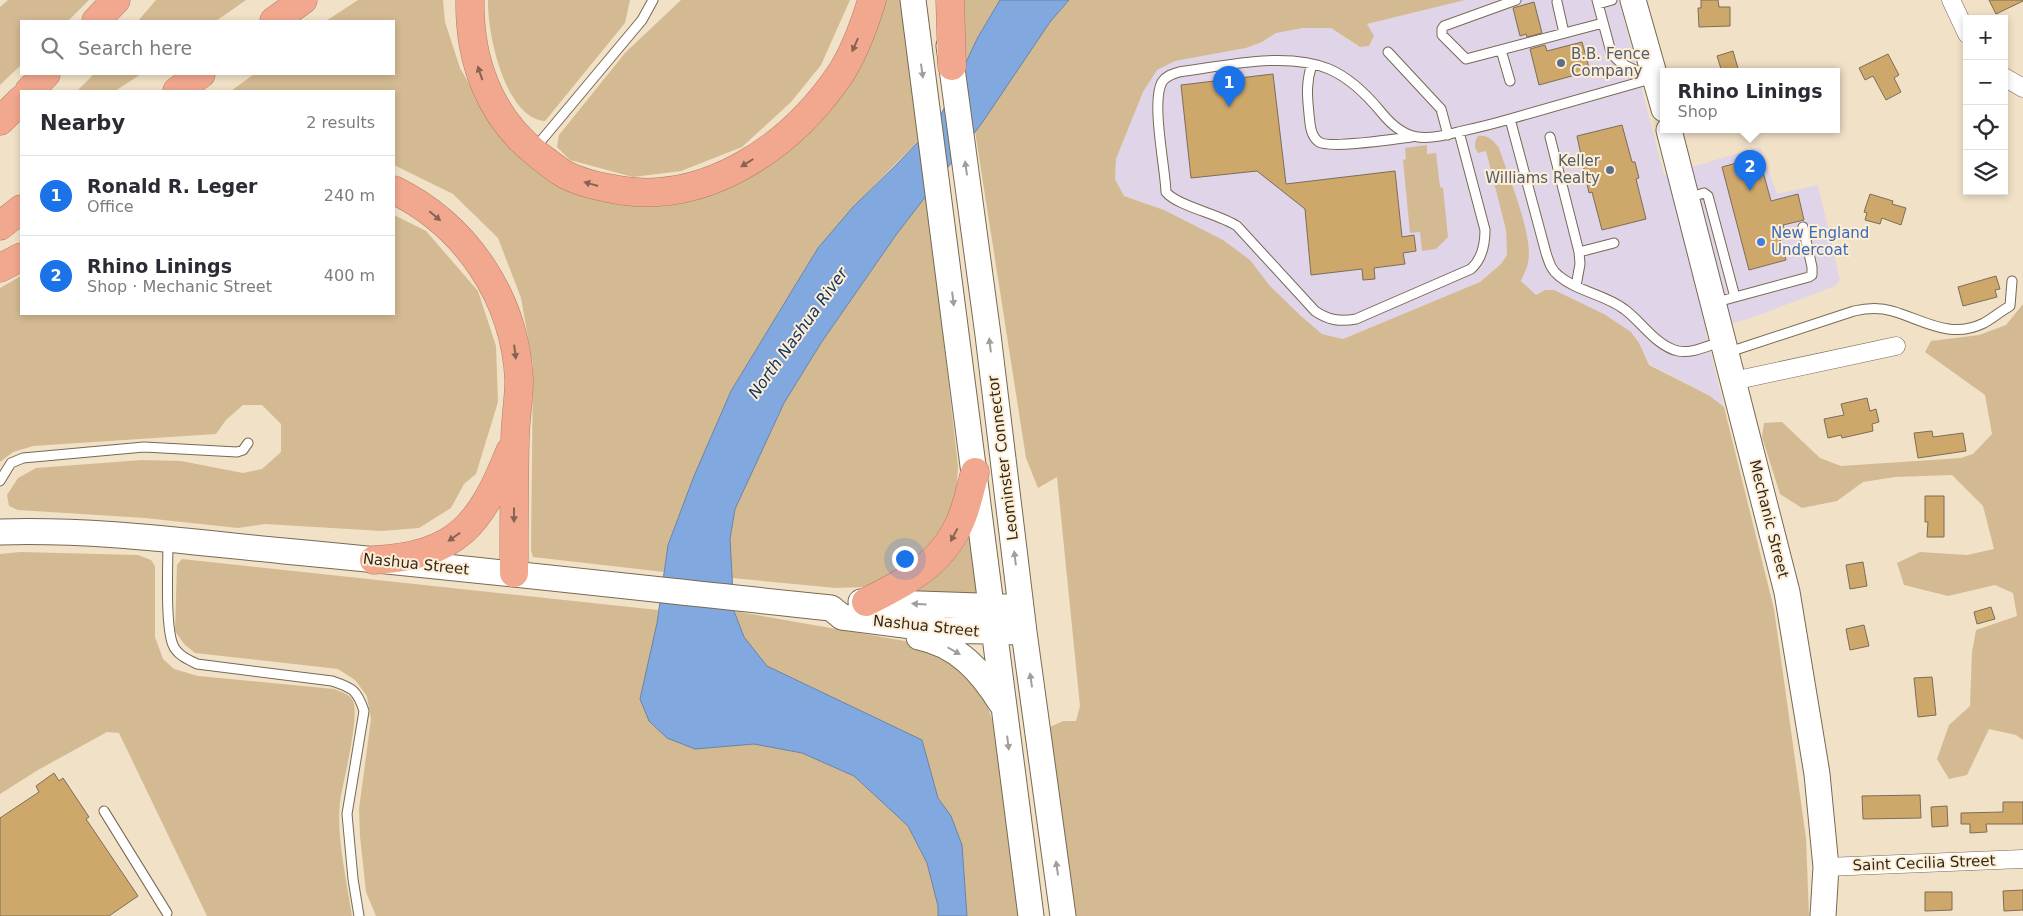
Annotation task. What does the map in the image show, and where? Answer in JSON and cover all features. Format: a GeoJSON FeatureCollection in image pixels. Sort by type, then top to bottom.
{"type":"FeatureCollection","features":[{"type":"Feature","properties":{"kind":"highway"},"geometry":{"type":"LineString","coordinates":[[97,20],[116,0]]}},
{"type":"Feature","properties":{"kind":"highway"},"geometry":{"type":"LineString","coordinates":[[275,20],[303,0]]}},
{"type":"Feature","properties":{"kind":"highway"},"geometry":{"type":"LineString","coordinates":[[470,0],[474,51],[480,74],[498,113],[514,133],[562,172],[586,183],[626,192],[663,192],[704,183],[724,176],[781,141],[802,120],[838,77],[847,63],[872,0]]}},
{"type":"Feature","properties":{"kind":"highway"},"geometry":{"type":"LineString","coordinates":[[950,0],[952,66]]}},
{"type":"Feature","properties":{"kind":"highway"},"geometry":{"type":"LineString","coordinates":[[30,90],[45,75]]}},
{"type":"Feature","properties":{"kind":"highway"},"geometry":{"type":"LineString","coordinates":[[177,90],[200,75]]}},
{"type":"Feature","properties":{"kind":"highway"},"geometry":{"type":"LineString","coordinates":[[0,121],[20,101]]}},
{"type":"Feature","properties":{"kind":"highway"},"geometry":{"type":"LineString","coordinates":[[395,190],[410,198],[431,213],[455,234],[481,265],[501,303],[514,342],[519,381],[515,438],[514,574]]}},
{"type":"Feature","properties":{"kind":"highway"},"geometry":{"type":"LineString","coordinates":[[0,226],[20,210]]}},
{"type":"Feature","properties":{"kind":"highway"},"geometry":{"type":"LineString","coordinates":[[0,268],[20,258]]}},
{"type":"Feature","properties":{"kind":"highway"},"geometry":{"type":"LineString","coordinates":[[374,560],[402,558],[428,552],[466,528],[490,497],[515,438]]}},
{"type":"Feature","properties":{"kind":"highway"},"geometry":{"type":"LineString","coordinates":[[866,602],[901,585],[920,573],[950,542],[960,523],[974,472]]}},
{"type":"Feature","properties":{"kind":"main road","name":"Leominster Connector"},"geometry":{"type":"LineString","coordinates":[[943,0],[973,217],[1024,632],[1063,916]]}},
{"type":"Feature","properties":{"kind":"main road"},"geometry":{"type":"LineString","coordinates":[[1633,0],[1660,95]]}},
{"type":"Feature","properties":{"kind":"main road","name":"Leominster Connector"},"geometry":{"type":"LineString","coordinates":[[914,12],[947,251],[1031,916]]}},
{"type":"Feature","properties":{"kind":"main road","name":"Mechanic Street"},"geometry":{"type":"LineString","coordinates":[[1670,133],[1686,198],[1724,300],[1724,347],[1787,592],[1817,774],[1826,867],[1824,916]]}},
{"type":"Feature","properties":{"kind":"main road","name":"Nashua Street"},"geometry":{"type":"LineString","coordinates":[[0,532],[25,531],[108,535],[374,560],[779,602],[943,630],[1024,632]]}},
{"type":"Feature","properties":{"kind":"main road","name":"Nashua Street"},"geometry":{"type":"LineString","coordinates":[[836,613],[841,602],[992,608],[1021,606]]}},
{"type":"Feature","properties":{"kind":"main road"},"geometry":{"type":"LineString","coordinates":[[836,613],[863,628],[928,639],[955,651],[976,668],[1004,708]]}},
{"type":"Feature","properties":{"kind":"street"},"geometry":{"type":"LineString","coordinates":[[1951,0],[1963,26]]}},
{"type":"Feature","properties":{"kind":"street"},"geometry":{"type":"LineString","coordinates":[[2008,79],[2023,88]]}},
{"type":"Feature","properties":{"kind":"street"},"geometry":{"type":"LineString","coordinates":[[1733,381],[1896,346]]}},
{"type":"Feature","properties":{"kind":"street","name":"Saint Cecilia Street"},"geometry":{"type":"LineString","coordinates":[[1826,867],[2023,859]]}},
{"type":"Feature","properties":{"kind":"lane"},"geometry":{"type":"LineString","coordinates":[[533,150],[642,20],[653,0]]}},
{"type":"Feature","properties":{"kind":"lane"},"geometry":{"type":"LineString","coordinates":[[1516,0],[1444,26],[1442,35],[1466,58],[1603,23]]}},
{"type":"Feature","properties":{"kind":"lane"},"geometry":{"type":"LineString","coordinates":[[1612,0],[1598,2],[1614,58],[1626,66],[1655,78]]}},
{"type":"Feature","properties":{"kind":"lane"},"geometry":{"type":"LineString","coordinates":[[1556,1],[1564,33]]}},
{"type":"Feature","properties":{"kind":"lane"},"geometry":{"type":"LineString","coordinates":[[1501,50],[1510,80]]}},
{"type":"Feature","properties":{"kind":"lane"},"geometry":{"type":"LineString","coordinates":[[1388,52],[1441,109],[1448,135]]}},
{"type":"Feature","properties":{"kind":"lane"},"geometry":{"type":"LineString","coordinates":[[1414,137],[1394,126],[1360,90],[1345,78],[1329,69],[1312,64],[1260,62],[1179,72],[1171,74],[1164,80],[1159,90],[1157,102],[1166,192],[1168,195],[1177,201],[1224,218],[1237,226],[1315,311],[1336,320],[1356,318],[1471,269],[1475,265],[1482,252],[1485,230],[1459,132]]}},
{"type":"Feature","properties":{"kind":"lane"},"geometry":{"type":"LineString","coordinates":[[1312,64],[1307,83],[1307,96],[1312,134],[1319,142],[1333,144],[1414,137],[1432,138],[1448,135],[1655,78]]}},
{"type":"Feature","properties":{"kind":"lane"},"geometry":{"type":"LineString","coordinates":[[1510,119],[1550,265],[1556,274],[1576,286],[1608,299],[1623,308],[1659,341],[1674,350],[1687,351],[1724,347],[1871,308],[1891,310],[1940,328],[1958,330],[1983,323],[2010,306],[2012,281]]}},
{"type":"Feature","properties":{"kind":"lane"},"geometry":{"type":"LineString","coordinates":[[1550,136],[1579,252],[1580,264],[1576,286]]}},
{"type":"Feature","properties":{"kind":"lane"},"geometry":{"type":"LineString","coordinates":[[1724,300],[1810,277],[1812,275],[1812,267],[1803,227]]}},
{"type":"Feature","properties":{"kind":"lane"},"geometry":{"type":"LineString","coordinates":[[1579,252],[1614,243]]}},
{"type":"Feature","properties":{"kind":"lane"},"geometry":{"type":"LineString","coordinates":[[0,480],[11,463],[23,458],[144,447],[237,452],[243,450],[248,443]]}},
{"type":"Feature","properties":{"kind":"lane"},"geometry":{"type":"LineString","coordinates":[[168,540],[170,628],[173,646],[183,657],[197,664],[332,681],[347,686],[359,696],[364,711],[347,814],[353,880],[360,916]]}},
{"type":"Feature","properties":{"kind":"lane"},"geometry":{"type":"LineString","coordinates":[[104,811],[168,915]]}},
{"type":"Feature","properties":{"kind":"shaded area"},"geometry":{"type":"Polygon","coordinates":[[[8,0],[89,0],[69,20],[20,20],[20,66],[0,85],[0,7],[8,0]]]}},
{"type":"Feature","properties":{"kind":"shaded area"},"geometry":{"type":"Polygon","coordinates":[[[156,0],[246,0],[217,20],[139,20],[156,0]]]}},
{"type":"Feature","properties":{"kind":"shaded area"},"geometry":{"type":"Polygon","coordinates":[[[358,0],[443,0],[445,22],[460,68],[487,115],[615,199],[774,155],[881,0],[900,0],[920,139],[853,207],[818,248],[731,391],[694,476],[668,545],[664,572],[533,557],[531,550],[533,366],[521,298],[498,238],[453,194],[395,165],[395,90],[232,90],[253,75],[395,75],[395,20],[328,20],[358,0]]]}},
{"type":"Feature","properties":{"kind":"shaded area"},"geometry":{"type":"Polygon","coordinates":[[[488,0],[630,0],[625,23],[545,121],[531,117],[519,106],[509,90],[495,52],[488,0]]]}},
{"type":"Feature","properties":{"kind":"shaded area"},"geometry":{"type":"Polygon","coordinates":[[[681,0],[850,0],[821,65],[791,102],[742,147],[681,171],[633,177],[570,160],[557,147],[559,135],[625,53],[681,0]]]}},
{"type":"Feature","properties":{"kind":"shaded area"},"geometry":{"type":"Polygon","coordinates":[[[963,0],[1000,0],[978,37],[965,64],[963,0]]]}},
{"type":"Feature","properties":{"kind":"shaded area"},"geometry":{"type":"Polygon","coordinates":[[[1069,0],[1465,0],[1367,24],[1374,36],[1369,46],[1360,47],[1331,28],[1303,28],[1276,33],[1262,42],[1246,48],[1175,61],[1157,70],[1143,92],[1116,159],[1115,179],[1124,196],[1164,210],[1223,240],[1250,260],[1270,286],[1322,334],[1343,339],[1480,282],[1501,264],[1507,255],[1506,230],[1486,151],[1478,153],[1475,144],[1478,136],[1487,137],[1495,143],[1499,148],[1514,189],[1527,237],[1528,263],[1521,281],[1536,295],[1545,290],[1554,290],[1604,314],[1631,332],[1639,343],[1649,365],[1710,396],[1724,407],[1774,609],[1806,838],[1809,916],[1072,916],[1053,772],[1050,727],[1063,721],[1076,721],[1080,706],[1057,477],[1038,488],[1026,458],[975,131],[1050,22],[1069,0]]]}},
{"type":"Feature","properties":{"kind":"shaded area"},"geometry":{"type":"Polygon","coordinates":[[[1465,0],[1619,0],[1664,175],[1760,147],[1777,194],[1818,185],[1840,280],[1835,286],[1751,318],[1705,331],[1724,407],[1710,396],[1649,364],[1646,358],[1536,296],[1521,281],[1523,273],[1486,150],[1506,230],[1507,255],[1501,264],[1480,282],[1343,339],[1322,334],[1270,286],[1250,260],[1164,210],[1124,196],[1115,179],[1116,159],[1143,92],[1156,70],[1175,61],[1246,48],[1262,42],[1276,33],[1303,28],[1331,28],[1359,47],[1367,24],[1465,0]]]}},
{"type":"Feature","properties":{"kind":"shaded area"},"geometry":{"type":"Polygon","coordinates":[[[93,75],[139,75],[117,90],[78,90],[93,75]]]}},
{"type":"Feature","properties":{"kind":"shaded area"},"geometry":{"type":"Polygon","coordinates":[[[1427,145],[1427,154],[1436,153],[1440,187],[1443,188],[1448,237],[1436,249],[1422,251],[1420,232],[1410,233],[1403,160],[1406,159],[1405,148],[1427,145]]]}},
{"type":"Feature","properties":{"kind":"shaded area"},"geometry":{"type":"Polygon","coordinates":[[[927,194],[958,466],[956,497],[944,528],[927,554],[899,574],[864,587],[836,588],[732,578],[730,539],[735,509],[784,403],[821,343],[927,194]]]}},
{"type":"Feature","properties":{"kind":"shaded area"},"geometry":{"type":"Polygon","coordinates":[[[395,216],[426,231],[478,291],[496,346],[498,402],[476,474],[464,484],[451,508],[419,528],[382,531],[265,524],[238,528],[145,518],[18,510],[9,506],[7,495],[18,478],[36,468],[142,460],[181,461],[243,473],[262,469],[281,452],[281,424],[262,405],[243,405],[226,420],[216,434],[33,446],[13,452],[0,462],[0,288],[20,277],[20,315],[395,315],[395,216]]]}},
{"type":"Feature","properties":{"kind":"shaded area"},"geometry":{"type":"Polygon","coordinates":[[[2023,304],[2023,740],[2016,735],[1989,729],[1967,775],[1949,779],[1937,759],[1949,725],[1970,706],[1972,652],[1976,630],[2017,616],[2013,593],[1995,585],[1948,596],[1904,585],[1897,563],[1920,552],[1967,555],[1994,549],[1983,506],[1952,475],[1895,477],[1863,482],[1837,501],[1802,508],[1780,494],[1762,437],[1764,423],[1782,422],[1820,458],[1841,466],[1961,458],[1973,454],[1992,434],[1985,395],[1925,352],[1931,341],[1979,335],[2006,325],[2023,304]]]}},
{"type":"Feature","properties":{"kind":"shaded area"},"geometry":{"type":"Polygon","coordinates":[[[970,529],[978,592],[973,597],[900,596],[970,529]]]}},
{"type":"Feature","properties":{"kind":"shaded area"},"geometry":{"type":"Polygon","coordinates":[[[20,552],[138,555],[151,560],[155,566],[155,637],[163,659],[174,669],[198,676],[334,689],[352,699],[355,709],[354,721],[340,802],[339,829],[352,916],[207,916],[119,733],[107,732],[38,770],[0,794],[0,554],[20,552]]]}},
{"type":"Feature","properties":{"kind":"shaded area"},"geometry":{"type":"Polygon","coordinates":[[[182,559],[658,610],[657,623],[789,751],[802,753],[854,776],[908,826],[927,863],[938,906],[938,916],[376,916],[366,892],[360,836],[359,809],[371,719],[367,696],[355,680],[338,669],[195,653],[184,644],[175,631],[177,565],[182,559]]]}},
{"type":"Feature","properties":{"kind":"shaded area"},"geometry":{"type":"Polygon","coordinates":[[[734,611],[922,644],[957,663],[986,701],[993,723],[1018,916],[967,916],[962,845],[951,816],[938,798],[922,740],[767,666],[744,637],[734,611]]]}},
{"type":"Feature","properties":{"kind":"water","name":"North Nashua River"},"geometry":{"type":"Polygon","coordinates":[[[1000,0],[1069,0],[1050,22],[982,123],[896,235],[821,343],[784,403],[735,509],[730,539],[734,611],[744,637],[767,666],[922,740],[938,798],[951,816],[962,845],[967,916],[938,916],[938,906],[927,863],[908,826],[854,776],[802,753],[754,744],[695,749],[667,738],[649,721],[640,699],[657,623],[668,545],[694,476],[731,391],[818,248],[853,207],[938,121],[978,37],[1000,0]]]}},
{"type":"Feature","properties":{"kind":"building"},"geometry":{"type":"Polygon","coordinates":[[[1701,0],[1718,0],[1719,7],[1730,7],[1730,26],[1699,27],[1698,8],[1701,8],[1701,0]]]}},
{"type":"Feature","properties":{"kind":"building"},"geometry":{"type":"Polygon","coordinates":[[[1989,0],[2023,0],[2023,1],[1996,14],[1989,0]]]}},
{"type":"Feature","properties":{"kind":"building"},"geometry":{"type":"Polygon","coordinates":[[[1534,2],[1542,33],[1527,37],[1526,34],[1520,36],[1513,8],[1534,2]]]}},
{"type":"Feature","properties":{"kind":"building","name":"B.B. Fence Company"},"geometry":{"type":"Polygon","coordinates":[[[1582,42],[1590,71],[1539,85],[1530,49],[1545,45],[1547,51],[1582,42]]]}},
{"type":"Feature","properties":{"kind":"building"},"geometry":{"type":"Polygon","coordinates":[[[1733,51],[1738,68],[1721,68],[1717,56],[1733,51]]]}},
{"type":"Feature","properties":{"kind":"building"},"geometry":{"type":"Polygon","coordinates":[[[1888,54],[1899,75],[1894,78],[1901,92],[1886,100],[1873,76],[1865,80],[1859,68],[1888,54]]]}},
{"type":"Feature","properties":{"kind":"building"},"geometry":{"type":"Polygon","coordinates":[[[1273,74],[1286,184],[1395,171],[1402,237],[1414,235],[1416,251],[1403,253],[1405,264],[1374,268],[1375,279],[1363,280],[1362,269],[1311,275],[1305,209],[1257,171],[1191,178],[1181,85],[1273,74]]]}},
{"type":"Feature","properties":{"kind":"building","name":"Keller Williams Realty"},"geometry":{"type":"Polygon","coordinates":[[[1622,125],[1632,162],[1635,162],[1639,178],[1636,179],[1646,219],[1602,230],[1592,192],[1589,193],[1577,136],[1622,125]]]}},
{"type":"Feature","properties":{"kind":"building"},"geometry":{"type":"Polygon","coordinates":[[[1759,157],[1771,201],[1798,194],[1804,220],[1783,225],[1785,230],[1778,232],[1786,260],[1749,270],[1722,167],[1759,157]]]}},
{"type":"Feature","properties":{"kind":"building"},"geometry":{"type":"Polygon","coordinates":[[[1870,194],[1893,201],[1892,204],[1906,208],[1901,225],[1882,218],[1880,224],[1865,220],[1867,213],[1864,212],[1870,194]]]}},
{"type":"Feature","properties":{"kind":"building"},"geometry":{"type":"Polygon","coordinates":[[[1996,276],[2000,289],[1995,290],[1997,297],[1963,306],[1958,287],[1996,276]]]}},
{"type":"Feature","properties":{"kind":"building"},"geometry":{"type":"Polygon","coordinates":[[[1867,398],[1870,411],[1876,409],[1879,422],[1872,424],[1873,431],[1842,438],[1841,435],[1828,438],[1824,419],[1844,415],[1841,404],[1867,398]]]}},
{"type":"Feature","properties":{"kind":"building"},"geometry":{"type":"Polygon","coordinates":[[[1932,431],[1933,437],[1963,433],[1966,451],[1918,458],[1914,433],[1932,431]]]}},
{"type":"Feature","properties":{"kind":"building"},"geometry":{"type":"Polygon","coordinates":[[[1925,496],[1944,496],[1944,537],[1927,537],[1928,522],[1925,522],[1925,496]]]}},
{"type":"Feature","properties":{"kind":"building"},"geometry":{"type":"Polygon","coordinates":[[[1863,562],[1867,586],[1850,589],[1846,565],[1863,562]]]}},
{"type":"Feature","properties":{"kind":"building"},"geometry":{"type":"Polygon","coordinates":[[[1991,607],[1995,619],[1977,624],[1974,612],[1991,607]]]}},
{"type":"Feature","properties":{"kind":"building"},"geometry":{"type":"Polygon","coordinates":[[[1864,625],[1869,646],[1850,650],[1846,629],[1864,625]]]}},
{"type":"Feature","properties":{"kind":"building"},"geometry":{"type":"Polygon","coordinates":[[[1932,677],[1936,715],[1918,717],[1914,678],[1932,677]]]}},
{"type":"Feature","properties":{"kind":"building"},"geometry":{"type":"Polygon","coordinates":[[[54,773],[59,781],[63,778],[89,817],[86,819],[138,896],[109,916],[0,916],[0,818],[39,792],[36,786],[54,773]]]}},
{"type":"Feature","properties":{"kind":"building"},"geometry":{"type":"Polygon","coordinates":[[[1920,795],[1921,818],[1863,819],[1862,796],[1920,795]]]}},
{"type":"Feature","properties":{"kind":"building"},"geometry":{"type":"Polygon","coordinates":[[[2003,802],[2023,802],[2023,824],[1986,824],[1987,832],[1970,833],[1970,824],[1961,824],[1961,813],[2003,812],[2003,802]]]}},
{"type":"Feature","properties":{"kind":"building"},"geometry":{"type":"Polygon","coordinates":[[[1947,806],[1948,826],[1932,827],[1931,807],[1947,806]]]}},
{"type":"Feature","properties":{"kind":"building"},"geometry":{"type":"Polygon","coordinates":[[[2023,890],[2023,910],[2004,911],[2003,891],[2023,890]]]}},
{"type":"Feature","properties":{"kind":"building"},"geometry":{"type":"Polygon","coordinates":[[[1925,892],[1952,892],[1952,910],[1925,911],[1925,892]]]}},
{"type":"Feature","properties":{"kind":"place","name":"B.B. Fence Company"},"geometry":{"type":"Point","coordinates":[1561,63]}},
{"type":"Feature","properties":{"kind":"place","name":"Ronald R. Leger"},"geometry":{"type":"Point","coordinates":[1229,107]}},
{"type":"Feature","properties":{"kind":"place","name":"Keller Williams Realty"},"geometry":{"type":"Point","coordinates":[1610,170]}},
{"type":"Feature","properties":{"kind":"place","name":"Rhino Linings"},"geometry":{"type":"Point","coordinates":[1750,191]}},
{"type":"Feature","properties":{"kind":"place","name":"New England Undercoat"},"geometry":{"type":"Point","coordinates":[1761,242]}}]}
